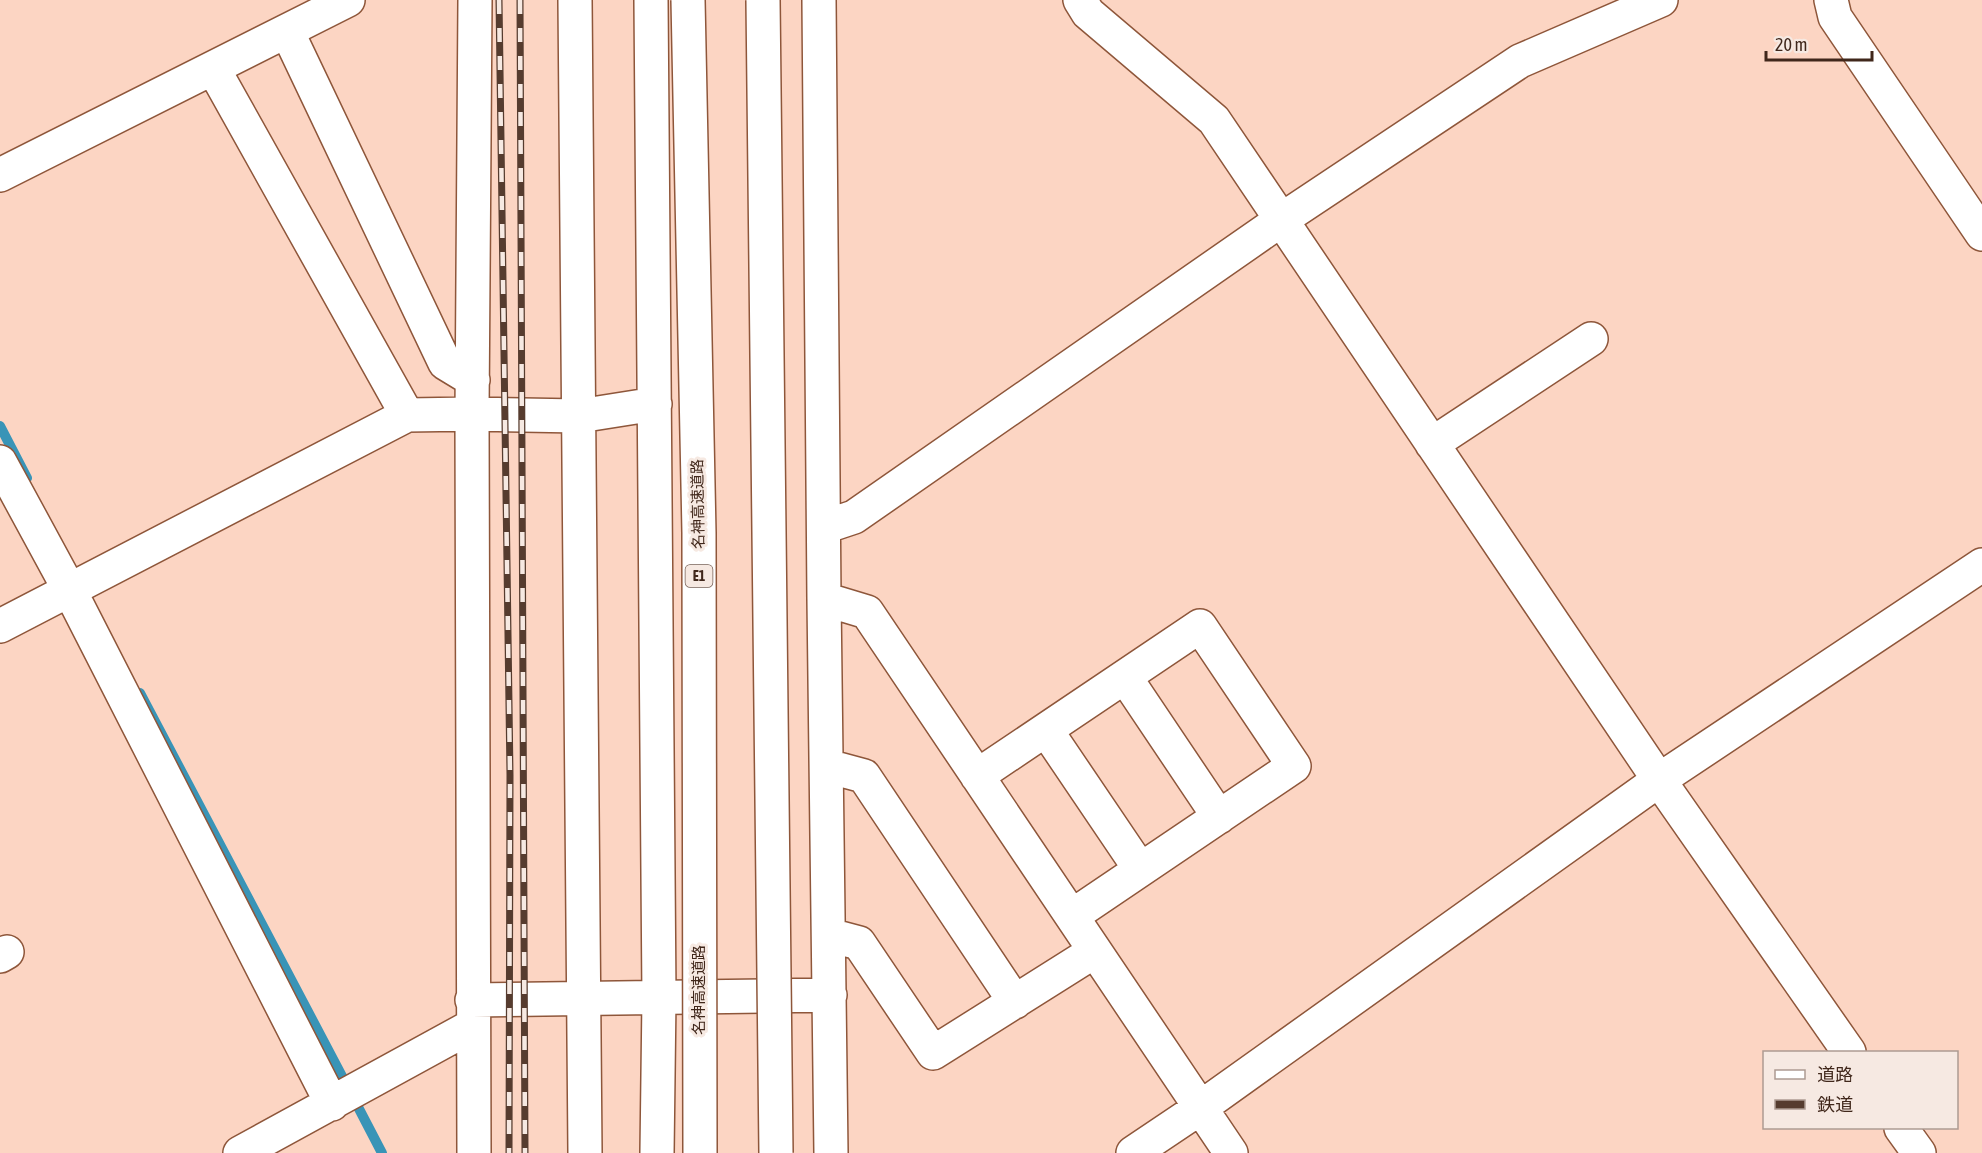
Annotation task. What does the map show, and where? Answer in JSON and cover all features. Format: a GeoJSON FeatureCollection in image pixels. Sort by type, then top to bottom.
{"type":"FeatureCollection","features":[{"type":"Feature","properties":{"kind":"main road"},"geometry":{"type":"LineString","coordinates":[[0,175],[348,0]]}},
{"type":"Feature","properties":{"kind":"main road"},"geometry":{"type":"LineString","coordinates":[[474,1153],[472,414],[475,0]]}},
{"type":"Feature","properties":{"kind":"main road"},"geometry":{"type":"LineString","coordinates":[[575,0],[585,1153]]}},
{"type":"Feature","properties":{"kind":"main road"},"geometry":{"type":"LineString","coordinates":[[651,0],[659,998],[657,1153]]}},
{"type":"Feature","properties":{"kind":"main road","name":"名神高速道路"},"geometry":{"type":"LineString","coordinates":[[688,0],[699,533],[700,1153]]}},
{"type":"Feature","properties":{"kind":"main road"},"geometry":{"type":"LineString","coordinates":[[763,0],[776,1153]]}},
{"type":"Feature","properties":{"kind":"main road"},"geometry":{"type":"LineString","coordinates":[[819,0],[831,1153]]}},
{"type":"Feature","properties":{"kind":"main road"},"geometry":{"type":"LineString","coordinates":[[1080,0],[1088,13],[1214,120],[1659,780],[1848,1051]]}},
{"type":"Feature","properties":{"kind":"main road"},"geometry":{"type":"LineString","coordinates":[[824,527],[854,517],[1281,220],[1520,62],[1661,0]]}},
{"type":"Feature","properties":{"kind":"main road"},"geometry":{"type":"LineString","coordinates":[[1832,0],[1835,17],[1982,234]]}},
{"type":"Feature","properties":{"kind":"main road"},"geometry":{"type":"LineString","coordinates":[[287,31],[445,363],[473,380]]}},
{"type":"Feature","properties":{"kind":"main road"},"geometry":{"type":"LineString","coordinates":[[213,68],[407,415]]}},
{"type":"Feature","properties":{"kind":"main road"},"geometry":{"type":"LineString","coordinates":[[1432,444],[1591,339]]}},
{"type":"Feature","properties":{"kind":"main road"},"geometry":{"type":"LineString","coordinates":[[0,626],[407,415],[579,416],[655,404]]}},
{"type":"Feature","properties":{"kind":"main road"},"geometry":{"type":"LineString","coordinates":[[0,462],[70,591],[332,1104]]}},
{"type":"Feature","properties":{"kind":"main road"},"geometry":{"type":"LineString","coordinates":[[1132,1153],[1200,1108],[1659,780],[1982,565]]}},
{"type":"Feature","properties":{"kind":"main road"},"geometry":{"type":"LineString","coordinates":[[824,599],[867,612],[1231,1153]]}},
{"type":"Feature","properties":{"kind":"main road"},"geometry":{"type":"LineString","coordinates":[[977,776],[1200,626],[1294,766],[1072,915]]}},
{"type":"Feature","properties":{"kind":"main road"},"geometry":{"type":"LineString","coordinates":[[1125,677],[1219,817]]}},
{"type":"Feature","properties":{"kind":"main road"},"geometry":{"type":"LineString","coordinates":[[1046,730],[1140,869]]}},
{"type":"Feature","properties":{"kind":"main road"},"geometry":{"type":"LineString","coordinates":[[827,766],[864,776],[1015,1002]]}},
{"type":"Feature","properties":{"kind":"main road"},"geometry":{"type":"LineString","coordinates":[[829,935],[860,943],[933,1053],[1095,951]]}},
{"type":"Feature","properties":{"kind":"main road"},"geometry":{"type":"LineString","coordinates":[[240,1153],[332,1104],[472,1013],[584,998],[830,995]]}},
{"type":"Feature","properties":{"kind":"main road"},"geometry":{"type":"LineString","coordinates":[[1902,1129],[1918,1153]]}},
{"type":"Feature","properties":{"kind":"waterway"},"geometry":{"type":"LineString","coordinates":[[0,426],[27,478]]}},
{"type":"Feature","properties":{"kind":"waterway"},"geometry":{"type":"LineString","coordinates":[[140,693],[344,1080]]}},
{"type":"Feature","properties":{"kind":"waterway"},"geometry":{"type":"LineString","coordinates":[[357,1105],[382,1153]]}},
{"type":"Feature","properties":{"kind":"railway"},"geometry":{"type":"LineString","coordinates":[[499,0],[510,775],[509,1153]]}},
{"type":"Feature","properties":{"kind":"railway"},"geometry":{"type":"LineString","coordinates":[[520,0],[525,1153]]}}]}
